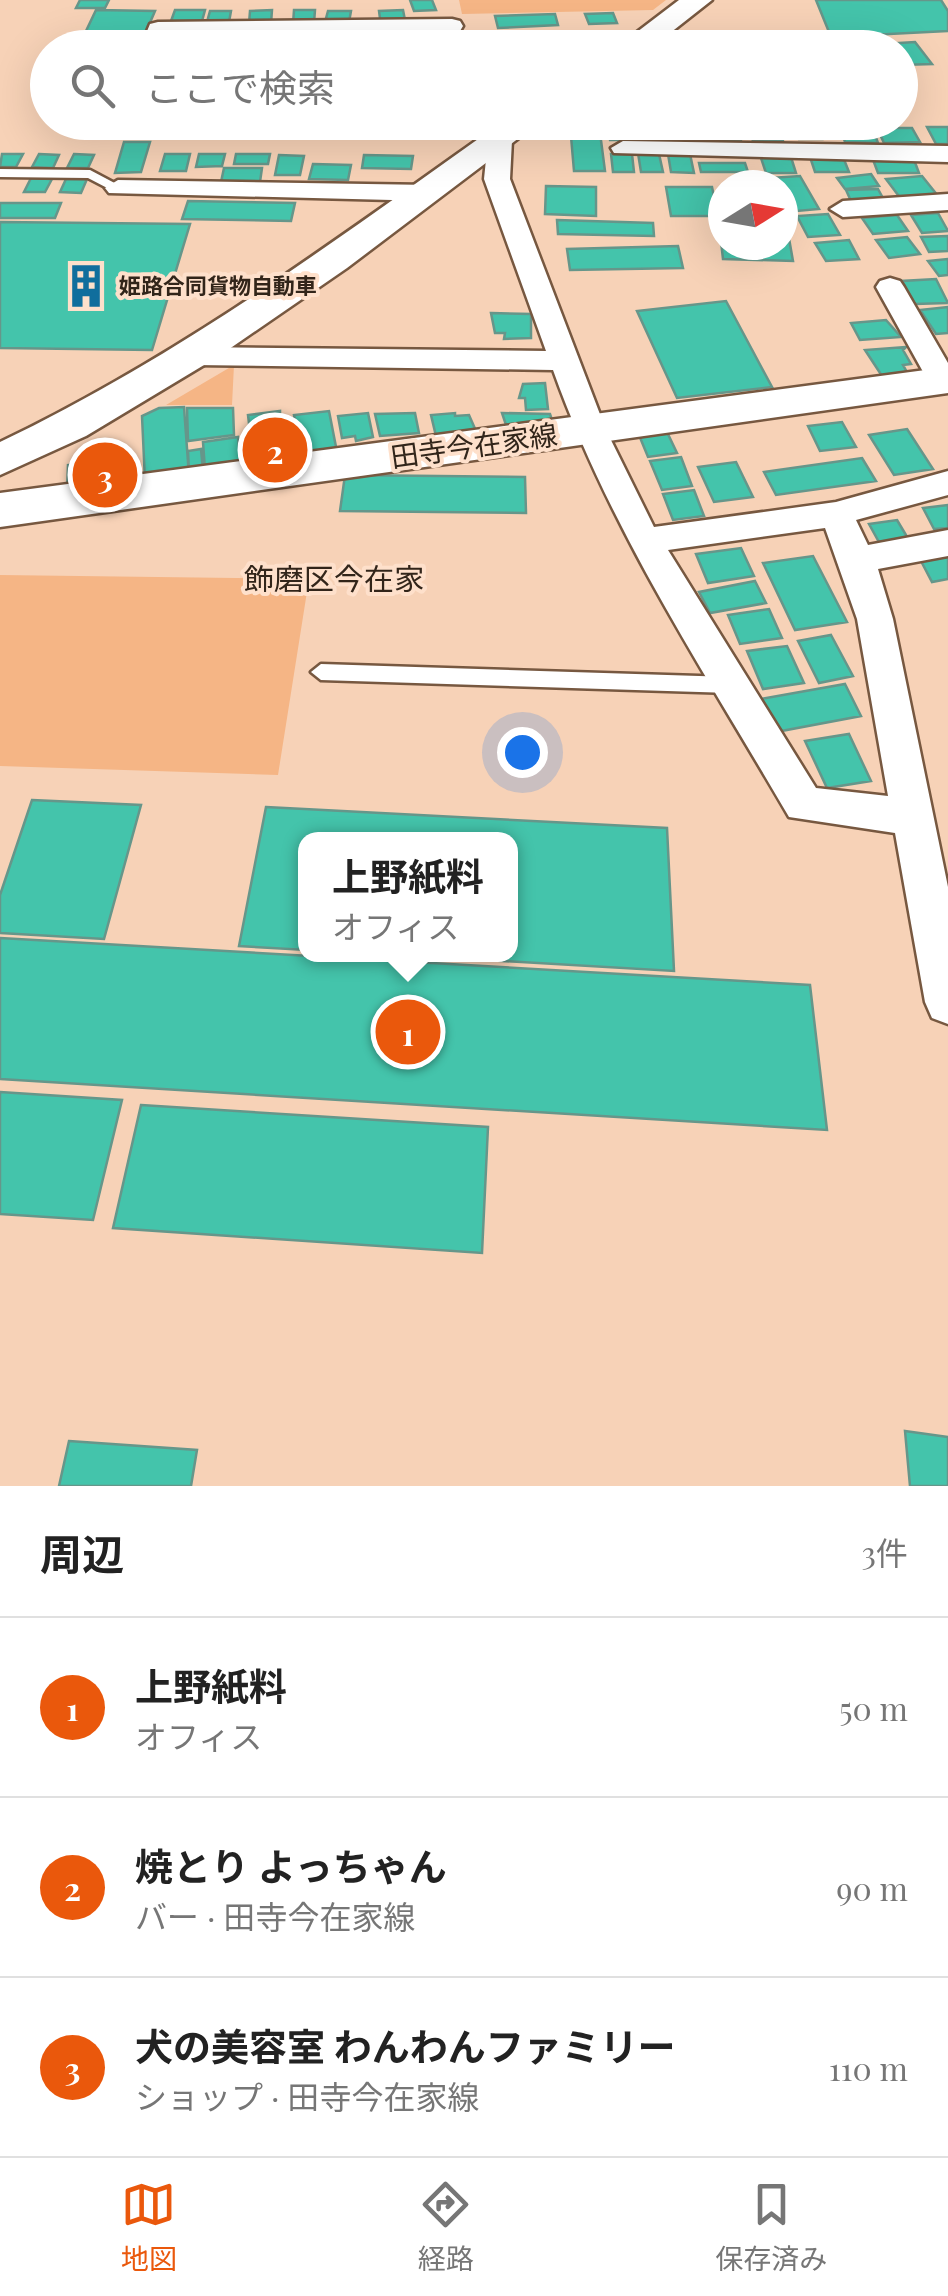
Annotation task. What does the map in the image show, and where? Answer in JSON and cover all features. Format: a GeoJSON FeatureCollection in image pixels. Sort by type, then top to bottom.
{"type":"FeatureCollection","features":[{"type":"Feature","properties":{"kind":"street"},"geometry":{"type":"LineString","coordinates":[[446,0],[454,30]]}},
{"type":"Feature","properties":{"kind":"street"},"geometry":{"type":"LineString","coordinates":[[656,30],[698,0]]}},
{"type":"Feature","properties":{"kind":"street"},"geometry":{"type":"LineString","coordinates":[[158,30],[195,30]]}},
{"type":"Feature","properties":{"kind":"street"},"geometry":{"type":"LineString","coordinates":[[0,460],[195,356],[431,194],[492,140]]}},
{"type":"Feature","properties":{"kind":"street"},"geometry":{"type":"LineString","coordinates":[[504,140],[498,180],[590,430],[644,541],[804,804],[911,818]]}},
{"type":"Feature","properties":{"kind":"street"},"geometry":{"type":"LineString","coordinates":[[623,148],[948,154]]}},
{"type":"Feature","properties":{"kind":"street"},"geometry":{"type":"LineString","coordinates":[[118,188],[431,194]]}},
{"type":"Feature","properties":{"kind":"street"},"geometry":{"type":"LineString","coordinates":[[842,212],[947,203]]}},
{"type":"Feature","properties":{"kind":"street"},"geometry":{"type":"LineString","coordinates":[[890,287],[945,380]]}},
{"type":"Feature","properties":{"kind":"street"},"geometry":{"type":"LineString","coordinates":[[195,356],[567,362]]}},
{"type":"Feature","properties":{"kind":"street","name":"田寺今在家線"},"geometry":{"type":"LineString","coordinates":[[0,510],[945,380]]}},
{"type":"Feature","properties":{"kind":"street"},"geometry":{"type":"LineString","coordinates":[[644,541],[836,514],[948,483]]}},
{"type":"Feature","properties":{"kind":"street"},"geometry":{"type":"LineString","coordinates":[[836,514],[857,560],[875,619],[911,818],[940,905],[948,1002]]}},
{"type":"Feature","properties":{"kind":"street"},"geometry":{"type":"LineString","coordinates":[[857,560],[948,543]]}},
{"type":"Feature","properties":{"kind":"lane"},"geometry":{"type":"LineString","coordinates":[[0,173],[90,174],[118,188]]}},
{"type":"Feature","properties":{"kind":"lane"},"geometry":{"type":"LineString","coordinates":[[321,672],[731,684]]}},
{"type":"Feature","properties":{"kind":"shaded area"},"geometry":{"type":"Polygon","coordinates":[[[459,0],[666,0],[653,10],[462,14],[459,0]]]}},
{"type":"Feature","properties":{"kind":"shaded area"},"geometry":{"type":"Polygon","coordinates":[[[234,365],[232,405],[166,405],[234,365]]]}},
{"type":"Feature","properties":{"kind":"shaded area"},"geometry":{"type":"Polygon","coordinates":[[[0,575],[309,579],[278,775],[0,766],[0,575]]]}},
{"type":"Feature","properties":{"kind":"building"},"geometry":{"type":"Polygon","coordinates":[[[80,0],[109,0],[105,8],[76,8],[80,0]]]}},
{"type":"Feature","properties":{"kind":"building"},"geometry":{"type":"Polygon","coordinates":[[[410,0],[432,0],[436,10],[414,11],[410,0]]]}},
{"type":"Feature","properties":{"kind":"building"},"geometry":{"type":"Polygon","coordinates":[[[816,0],[941,0],[948,11],[948,31],[828,30],[816,0]]]}},
{"type":"Feature","properties":{"kind":"building"},"geometry":{"type":"Polygon","coordinates":[[[96,10],[155,11],[147,30],[86,30],[96,10]]]}},
{"type":"Feature","properties":{"kind":"building"},"geometry":{"type":"Polygon","coordinates":[[[175,10],[205,10],[202,21],[171,21],[175,10]]]}},
{"type":"Feature","properties":{"kind":"building"},"geometry":{"type":"Polygon","coordinates":[[[272,10],[271,24],[249,24],[250,11],[272,10]]]}},
{"type":"Feature","properties":{"kind":"building"},"geometry":{"type":"Polygon","coordinates":[[[294,10],[315,10],[314,23],[293,24],[294,10]]]}},
{"type":"Feature","properties":{"kind":"building"},"geometry":{"type":"Polygon","coordinates":[[[403,10],[406,25],[381,26],[379,11],[403,10]]]}},
{"type":"Feature","properties":{"kind":"building"},"geometry":{"type":"Polygon","coordinates":[[[210,11],[231,11],[229,22],[207,22],[210,11]]]}},
{"type":"Feature","properties":{"kind":"building"},"geometry":{"type":"Polygon","coordinates":[[[328,11],[351,11],[349,22],[325,22],[328,11]]]}},
{"type":"Feature","properties":{"kind":"building"},"geometry":{"type":"Polygon","coordinates":[[[613,13],[617,23],[589,24],[585,14],[613,13]]]}},
{"type":"Feature","properties":{"kind":"building"},"geometry":{"type":"Polygon","coordinates":[[[555,14],[558,25],[498,28],[495,16],[555,14]]]}},
{"type":"Feature","properties":{"kind":"building"},"geometry":{"type":"Polygon","coordinates":[[[918,46],[932,64],[918,64],[918,46]]]}},
{"type":"Feature","properties":{"kind":"building"},"geometry":{"type":"Polygon","coordinates":[[[927,127],[948,127],[948,144],[936,144],[927,127]]]}},
{"type":"Feature","properties":{"kind":"building"},"geometry":{"type":"Polygon","coordinates":[[[918,138],[920,142],[883,140],[918,138]]]}},
{"type":"Feature","properties":{"kind":"building"},"geometry":{"type":"Polygon","coordinates":[[[571,140],[601,140],[605,171],[574,171],[571,140]]]}},
{"type":"Feature","properties":{"kind":"building"},"geometry":{"type":"Polygon","coordinates":[[[877,140],[878,143],[845,142],[877,140]]]}},
{"type":"Feature","properties":{"kind":"building"},"geometry":{"type":"Polygon","coordinates":[[[124,142],[150,142],[141,172],[115,173],[124,142]]]}},
{"type":"Feature","properties":{"kind":"building"},"geometry":{"type":"Polygon","coordinates":[[[638,153],[659,154],[663,172],[641,172],[638,153]]]}},
{"type":"Feature","properties":{"kind":"building"},"geometry":{"type":"Polygon","coordinates":[[[2,154],[23,154],[16,167],[0,167],[2,154]]]}},
{"type":"Feature","properties":{"kind":"building"},"geometry":{"type":"Polygon","coordinates":[[[39,154],[59,155],[53,168],[32,167],[39,154]]]}},
{"type":"Feature","properties":{"kind":"building"},"geometry":{"type":"Polygon","coordinates":[[[74,154],[94,155],[88,168],[67,168],[74,154]]]}},
{"type":"Feature","properties":{"kind":"building"},"geometry":{"type":"Polygon","coordinates":[[[165,154],[190,154],[186,171],[160,171],[165,154]]]}},
{"type":"Feature","properties":{"kind":"building"},"geometry":{"type":"Polygon","coordinates":[[[199,154],[225,154],[222,166],[196,167],[199,154]]]}},
{"type":"Feature","properties":{"kind":"building"},"geometry":{"type":"Polygon","coordinates":[[[236,154],[270,154],[268,164],[234,164],[236,154]]]}},
{"type":"Feature","properties":{"kind":"building"},"geometry":{"type":"Polygon","coordinates":[[[611,154],[632,154],[634,172],[613,172],[611,154]]]}},
{"type":"Feature","properties":{"kind":"building"},"geometry":{"type":"Polygon","coordinates":[[[668,154],[690,154],[694,173],[671,172],[668,154]]]}},
{"type":"Feature","properties":{"kind":"building"},"geometry":{"type":"Polygon","coordinates":[[[790,154],[795,170],[765,170],[760,155],[790,154]]]}},
{"type":"Feature","properties":{"kind":"building"},"geometry":{"type":"Polygon","coordinates":[[[279,155],[304,156],[300,175],[275,175],[279,155]]]}},
{"type":"Feature","properties":{"kind":"building"},"geometry":{"type":"Polygon","coordinates":[[[364,155],[413,156],[411,169],[362,168],[364,155]]]}},
{"type":"Feature","properties":{"kind":"building"},"geometry":{"type":"Polygon","coordinates":[[[810,157],[843,157],[849,172],[815,172],[810,157]]]}},
{"type":"Feature","properties":{"kind":"building"},"geometry":{"type":"Polygon","coordinates":[[[872,157],[913,157],[919,173],[878,173],[872,157]]]}},
{"type":"Feature","properties":{"kind":"building"},"geometry":{"type":"Polygon","coordinates":[[[699,163],[745,163],[747,170],[708,170],[701,172],[699,163]]]}},
{"type":"Feature","properties":{"kind":"building"},"geometry":{"type":"Polygon","coordinates":[[[313,164],[351,165],[348,180],[309,179],[313,164]]]}},
{"type":"Feature","properties":{"kind":"building"},"geometry":{"type":"Polygon","coordinates":[[[224,168],[262,168],[260,182],[221,182],[224,168]]]}},
{"type":"Feature","properties":{"kind":"building"},"geometry":{"type":"Polygon","coordinates":[[[871,174],[879,186],[845,189],[837,178],[871,174]]]}},
{"type":"Feature","properties":{"kind":"building"},"geometry":{"type":"Polygon","coordinates":[[[800,176],[819,209],[798,211],[800,176]]]}},
{"type":"Feature","properties":{"kind":"building"},"geometry":{"type":"Polygon","coordinates":[[[922,176],[938,196],[901,199],[886,179],[922,176]]]}},
{"type":"Feature","properties":{"kind":"building"},"geometry":{"type":"Polygon","coordinates":[[[31,178],[52,179],[45,192],[24,192],[31,178]]]}},
{"type":"Feature","properties":{"kind":"building"},"geometry":{"type":"Polygon","coordinates":[[[66,179],[87,179],[81,193],[60,192],[66,179]]]}},
{"type":"Feature","properties":{"kind":"building"},"geometry":{"type":"Polygon","coordinates":[[[546,186],[596,187],[596,216],[545,214],[546,186]]]}},
{"type":"Feature","properties":{"kind":"building"},"geometry":{"type":"Polygon","coordinates":[[[666,187],[708,187],[708,216],[671,216],[666,187]]]}},
{"type":"Feature","properties":{"kind":"building"},"geometry":{"type":"Polygon","coordinates":[[[878,189],[884,200],[851,201],[846,190],[878,189]]]}},
{"type":"Feature","properties":{"kind":"building"},"geometry":{"type":"Polygon","coordinates":[[[188,201],[295,203],[291,221],[182,219],[188,201]]]}},
{"type":"Feature","properties":{"kind":"building"},"geometry":{"type":"Polygon","coordinates":[[[0,203],[61,203],[55,218],[0,218],[0,203]]]}},
{"type":"Feature","properties":{"kind":"building"},"geometry":{"type":"Polygon","coordinates":[[[938,213],[948,231],[922,233],[911,215],[938,213]]]}},
{"type":"Feature","properties":{"kind":"building"},"geometry":{"type":"Polygon","coordinates":[[[828,214],[840,235],[808,237],[798,216],[828,214]]]}},
{"type":"Feature","properties":{"kind":"building"},"geometry":{"type":"Polygon","coordinates":[[[897,215],[908,231],[873,234],[862,218],[897,215]]]}},
{"type":"Feature","properties":{"kind":"building"},"geometry":{"type":"Polygon","coordinates":[[[557,220],[653,223],[654,236],[558,234],[557,220]]]}},
{"type":"Feature","properties":{"kind":"building","name":"姫路合同貨物自動車"},"geometry":{"type":"Polygon","coordinates":[[[0,222],[190,224],[152,350],[0,348],[0,222]]]}},
{"type":"Feature","properties":{"kind":"building"},"geometry":{"type":"Polygon","coordinates":[[[948,236],[948,251],[929,252],[921,237],[948,236]]]}},
{"type":"Feature","properties":{"kind":"building"},"geometry":{"type":"Polygon","coordinates":[[[907,237],[920,254],[889,258],[876,240],[907,237]]]}},
{"type":"Feature","properties":{"kind":"building"},"geometry":{"type":"Polygon","coordinates":[[[849,240],[859,259],[826,261],[815,243],[849,240]]]}},
{"type":"Feature","properties":{"kind":"building"},"geometry":{"type":"Polygon","coordinates":[[[678,246],[683,268],[570,270],[567,249],[678,246]]]}},
{"type":"Feature","properties":{"kind":"building"},"geometry":{"type":"Polygon","coordinates":[[[948,259],[948,275],[939,276],[928,261],[948,259]]]}},
{"type":"Feature","properties":{"kind":"building"},"geometry":{"type":"Polygon","coordinates":[[[936,279],[948,303],[915,304],[902,281],[936,279]]]}},
{"type":"Feature","properties":{"kind":"building"},"geometry":{"type":"Polygon","coordinates":[[[726,301],[772,387],[677,398],[637,311],[726,301]]]}},
{"type":"Feature","properties":{"kind":"building"},"geometry":{"type":"Polygon","coordinates":[[[948,307],[948,333],[936,334],[920,310],[948,307]]]}},
{"type":"Feature","properties":{"kind":"building"},"geometry":{"type":"Polygon","coordinates":[[[491,313],[531,314],[531,338],[504,339],[505,333],[495,333],[491,313]]]}},
{"type":"Feature","properties":{"kind":"building"},"geometry":{"type":"Polygon","coordinates":[[[886,320],[901,337],[860,340],[851,323],[886,320]]]}},
{"type":"Feature","properties":{"kind":"building"},"geometry":{"type":"Polygon","coordinates":[[[906,347],[903,350],[911,364],[903,365],[908,374],[882,376],[865,350],[906,347]]]}},
{"type":"Feature","properties":{"kind":"building"},"geometry":{"type":"Polygon","coordinates":[[[545,383],[548,409],[526,410],[525,398],[519,398],[523,384],[545,383]]]}},
{"type":"Feature","properties":{"kind":"building"},"geometry":{"type":"Polygon","coordinates":[[[184,407],[189,476],[145,481],[142,416],[159,408],[184,407]]]}},
{"type":"Feature","properties":{"kind":"building"},"geometry":{"type":"Polygon","coordinates":[[[187,408],[233,408],[234,435],[188,441],[187,408]]]}},
{"type":"Feature","properties":{"kind":"building"},"geometry":{"type":"Polygon","coordinates":[[[280,411],[280,436],[251,440],[248,415],[280,411]]]}},
{"type":"Feature","properties":{"kind":"building"},"geometry":{"type":"Polygon","coordinates":[[[329,411],[337,452],[302,456],[294,415],[329,411]]]}},
{"type":"Feature","properties":{"kind":"building"},"geometry":{"type":"Polygon","coordinates":[[[368,413],[373,437],[356,441],[355,436],[342,438],[338,416],[368,413]]]}},
{"type":"Feature","properties":{"kind":"building"},"geometry":{"type":"Polygon","coordinates":[[[415,413],[419,433],[380,436],[375,414],[415,413]]]}},
{"type":"Feature","properties":{"kind":"building"},"geometry":{"type":"Polygon","coordinates":[[[502,413],[550,414],[554,426],[508,431],[502,413]]]}},
{"type":"Feature","properties":{"kind":"building"},"geometry":{"type":"Polygon","coordinates":[[[431,415],[469,415],[476,431],[436,436],[431,415]]]}},
{"type":"Feature","properties":{"kind":"building"},"geometry":{"type":"Polygon","coordinates":[[[842,422],[856,447],[820,451],[808,426],[842,422]]]}},
{"type":"Feature","properties":{"kind":"building"},"geometry":{"type":"Polygon","coordinates":[[[907,429],[933,469],[894,475],[869,435],[907,429]]]}},
{"type":"Feature","properties":{"kind":"building"},"geometry":{"type":"Polygon","coordinates":[[[667,432],[677,453],[648,457],[639,435],[667,432]]]}},
{"type":"Feature","properties":{"kind":"building"},"geometry":{"type":"Polygon","coordinates":[[[238,437],[241,465],[205,470],[203,442],[238,437]]]}},
{"type":"Feature","properties":{"kind":"building"},"geometry":{"type":"Polygon","coordinates":[[[283,438],[286,457],[254,461],[251,442],[283,438]]]}},
{"type":"Feature","properties":{"kind":"building"},"geometry":{"type":"Polygon","coordinates":[[[201,449],[203,471],[189,472],[188,451],[201,449]]]}},
{"type":"Feature","properties":{"kind":"building"},"geometry":{"type":"Polygon","coordinates":[[[134,456],[135,483],[67,492],[68,465],[134,456]]]}},
{"type":"Feature","properties":{"kind":"building"},"geometry":{"type":"Polygon","coordinates":[[[681,457],[692,486],[662,490],[650,461],[681,457]]]}},
{"type":"Feature","properties":{"kind":"building"},"geometry":{"type":"Polygon","coordinates":[[[862,458],[876,481],[776,495],[764,472],[862,458]]]}},
{"type":"Feature","properties":{"kind":"building"},"geometry":{"type":"Polygon","coordinates":[[[736,462],[753,497],[714,502],[698,467],[736,462]]]}},
{"type":"Feature","properties":{"kind":"building"},"geometry":{"type":"Polygon","coordinates":[[[345,475],[525,477],[526,513],[340,511],[345,475]]]}},
{"type":"Feature","properties":{"kind":"building"},"geometry":{"type":"Polygon","coordinates":[[[694,490],[704,516],[673,520],[663,494],[694,490]]]}},
{"type":"Feature","properties":{"kind":"building"},"geometry":{"type":"Polygon","coordinates":[[[948,505],[948,528],[934,529],[923,508],[948,505]]]}},
{"type":"Feature","properties":{"kind":"building"},"geometry":{"type":"Polygon","coordinates":[[[897,520],[909,540],[880,544],[869,524],[897,520]]]}},
{"type":"Feature","properties":{"kind":"building"},"geometry":{"type":"Polygon","coordinates":[[[741,548],[754,576],[708,583],[696,554],[741,548]]]}},
{"type":"Feature","properties":{"kind":"building"},"geometry":{"type":"Polygon","coordinates":[[[813,556],[847,622],[795,630],[763,563],[813,556]]]}},
{"type":"Feature","properties":{"kind":"building"},"geometry":{"type":"Polygon","coordinates":[[[948,557],[948,579],[932,582],[921,561],[948,557]]]}},
{"type":"Feature","properties":{"kind":"building"},"geometry":{"type":"Polygon","coordinates":[[[755,581],[766,603],[710,613],[699,592],[755,581]]]}},
{"type":"Feature","properties":{"kind":"building"},"geometry":{"type":"Polygon","coordinates":[[[769,609],[782,638],[740,644],[728,615],[769,609]]]}},
{"type":"Feature","properties":{"kind":"building"},"geometry":{"type":"Polygon","coordinates":[[[831,635],[853,676],[819,683],[798,641],[831,635]]]}},
{"type":"Feature","properties":{"kind":"building"},"geometry":{"type":"Polygon","coordinates":[[[787,646],[804,683],[763,689],[747,651],[787,646]]]}},
{"type":"Feature","properties":{"kind":"building"},"geometry":{"type":"Polygon","coordinates":[[[845,684],[861,716],[776,732],[761,699],[845,684]]]}},
{"type":"Feature","properties":{"kind":"building"},"geometry":{"type":"Polygon","coordinates":[[[849,734],[871,781],[827,788],[805,741],[849,734]]]}},
{"type":"Feature","properties":{"kind":"building"},"geometry":{"type":"Polygon","coordinates":[[[32,800],[141,805],[104,939],[0,933],[0,895],[32,800]]]}},
{"type":"Feature","properties":{"kind":"building"},"geometry":{"type":"Polygon","coordinates":[[[266,807],[667,828],[674,971],[518,962],[518,832],[298,832],[298,950],[239,946],[266,807]]]}},
{"type":"Feature","properties":{"kind":"building"},"geometry":{"type":"Polygon","coordinates":[[[0,938],[298,955],[298,962],[414,962],[810,985],[827,1130],[0,1079],[0,938]]]}},
{"type":"Feature","properties":{"kind":"building"},"geometry":{"type":"Polygon","coordinates":[[[0,1092],[122,1100],[93,1220],[0,1214],[0,1092]]]}},
{"type":"Feature","properties":{"kind":"building"},"geometry":{"type":"Polygon","coordinates":[[[141,1105],[488,1127],[482,1253],[113,1228],[141,1105]]]}},
{"type":"Feature","properties":{"kind":"building"},"geometry":{"type":"Polygon","coordinates":[[[905,1431],[948,1437],[948,1486],[910,1486],[905,1431]]]}},
{"type":"Feature","properties":{"kind":"building"},"geometry":{"type":"Polygon","coordinates":[[[69,1441],[197,1450],[191,1486],[59,1486],[69,1441]]]}},
{"type":"Feature","properties":{"kind":"place","name":"姫路合同貨物自動車"},"geometry":{"type":"Point","coordinates":[86,286]}},
{"type":"Feature","properties":{"kind":"place","name":"焼とり よっちゃん"},"geometry":{"type":"Point","coordinates":[275,450]}},
{"type":"Feature","properties":{"kind":"place","name":"犬の美容室 わんわんファミリー"},"geometry":{"type":"Point","coordinates":[105,475]}},
{"type":"Feature","properties":{"kind":"place","name":"上野紙料"},"geometry":{"type":"Point","coordinates":[408,1032]}},
{"type":"Feature","properties":{"kind":"district","name":"飾磨区今在家"},"geometry":{"type":"Point","coordinates":[334,580]}}]}
